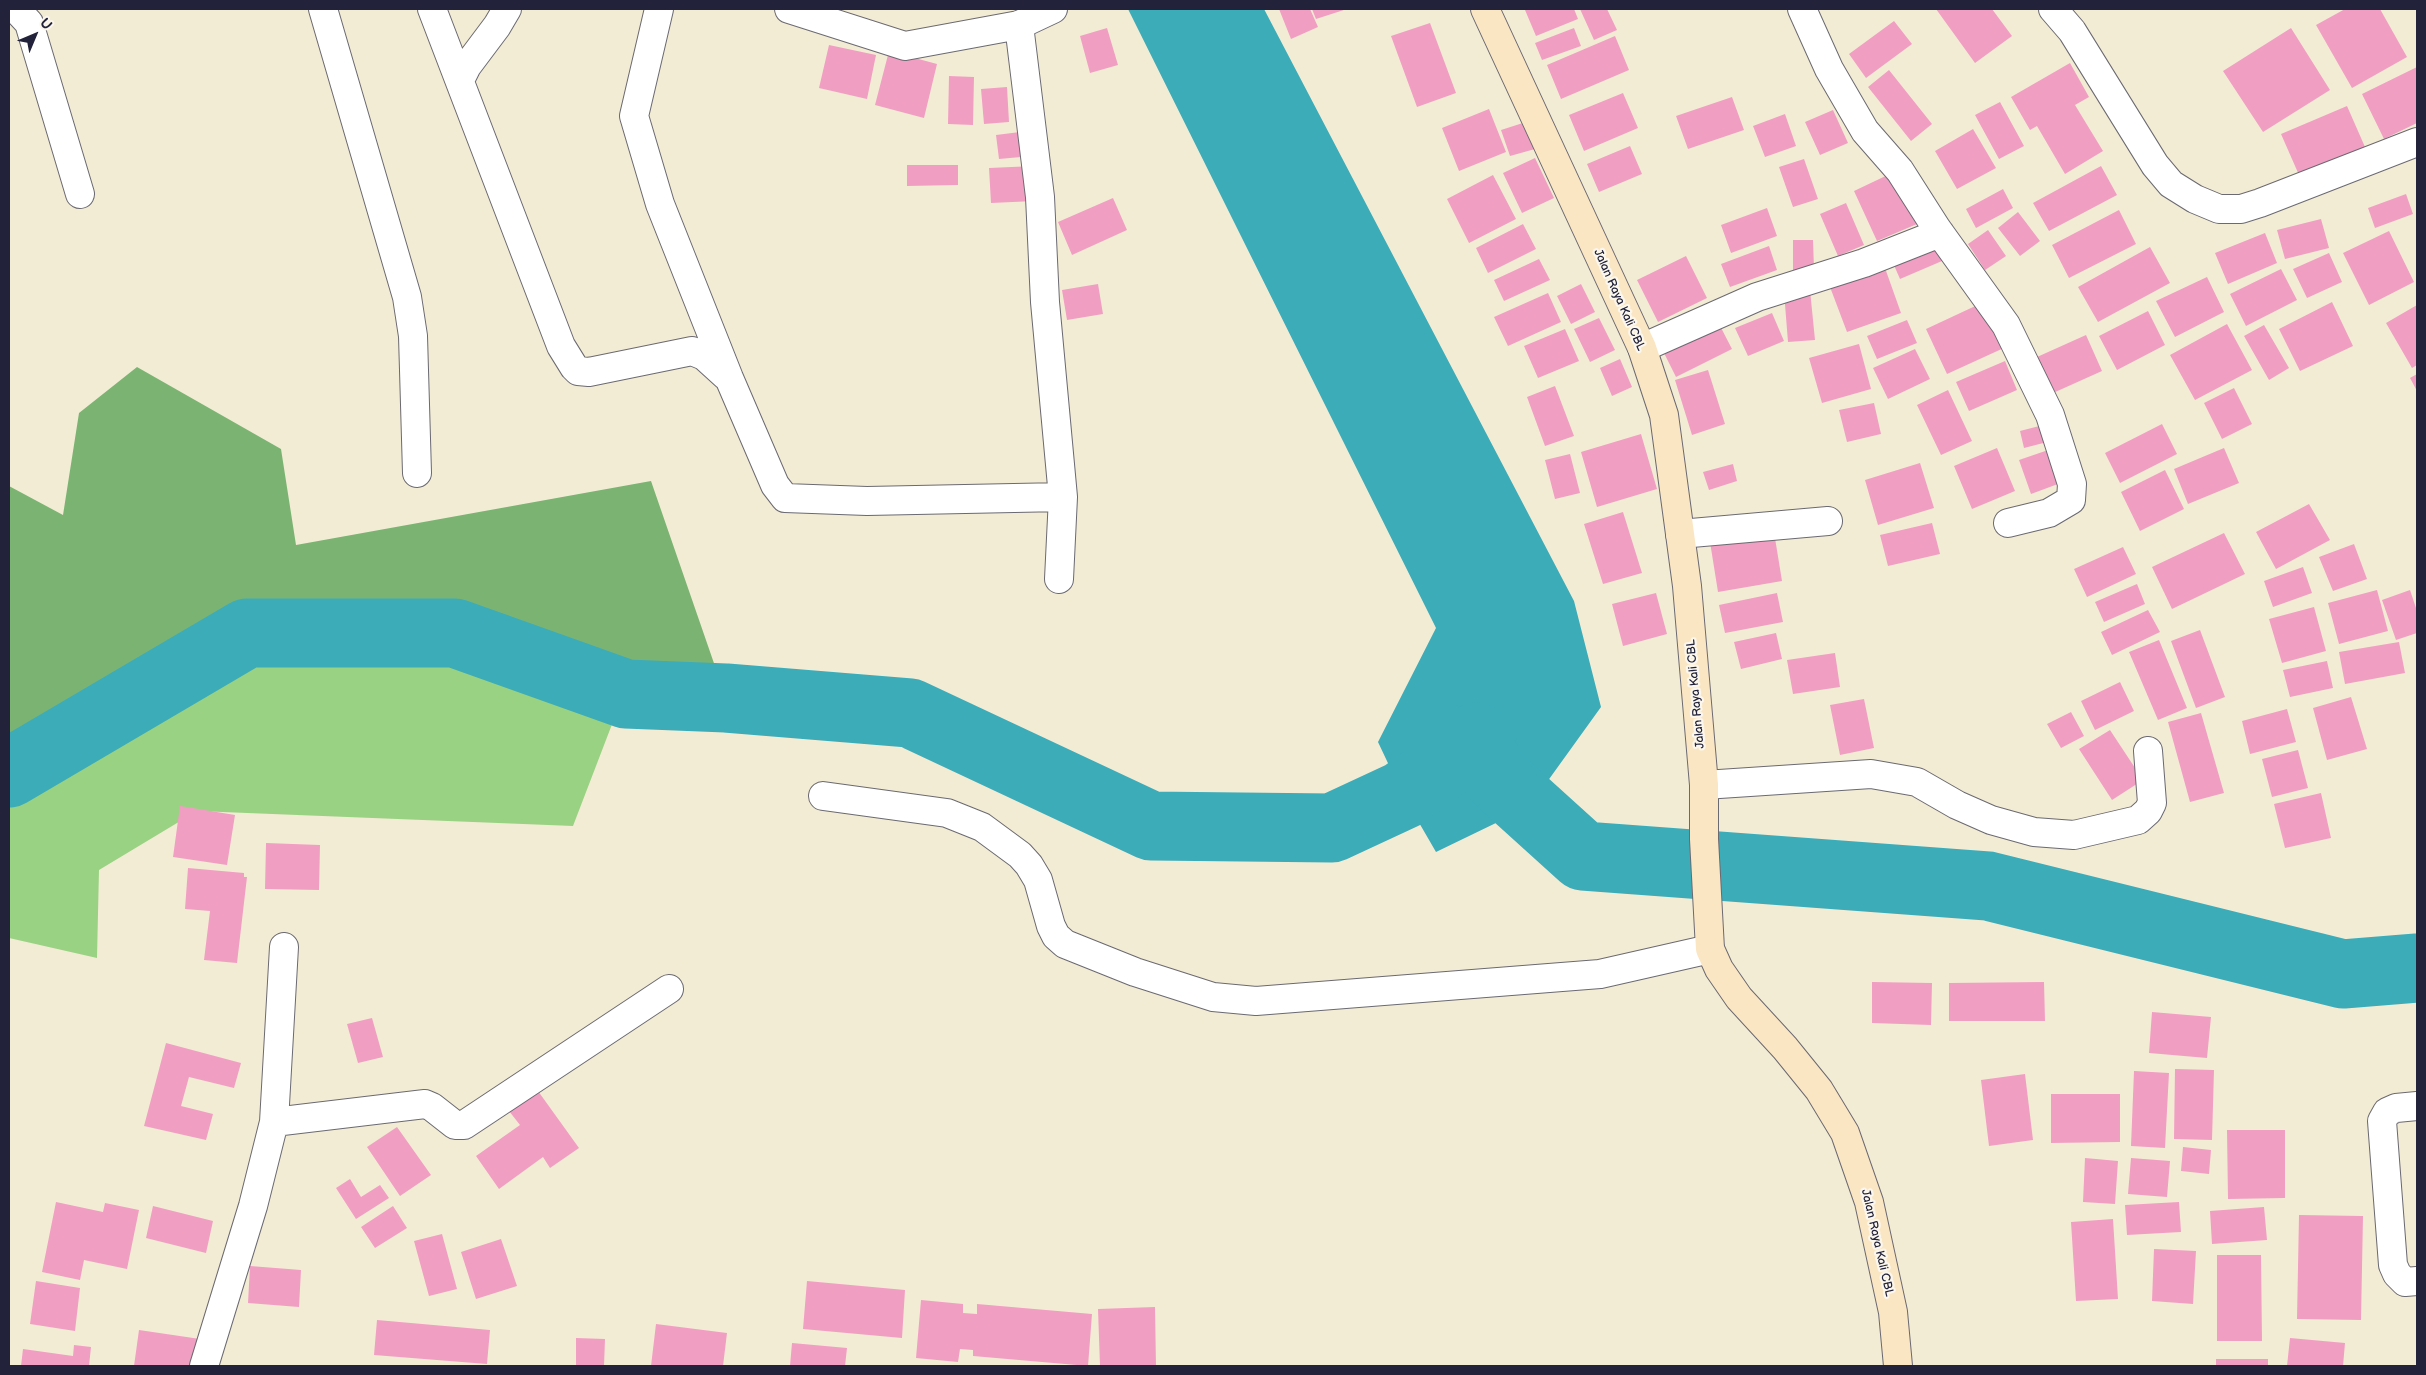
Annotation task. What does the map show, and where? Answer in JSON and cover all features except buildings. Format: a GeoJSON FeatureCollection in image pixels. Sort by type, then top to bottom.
{"type":"FeatureCollection","features":[{"type":"Feature","properties":{"kind":"main road","name":"Jalan Raya Kali CBL"},"geometry":{"type":"LineString","coordinates":[[1485,9],[1642,348],[1664,415],[1687,586],[1704,785],[1704,839],[1709,942],[1719,969],[1739,998],[1785,1048],[1819,1090],[1845,1133],[1870,1202],[1893,1312],[1898,1366]]}},
{"type":"Feature","properties":{"kind":"street"},"geometry":{"type":"LineString","coordinates":[[16,9],[29,23],[80,194]]}},
{"type":"Feature","properties":{"kind":"street"},"geometry":{"type":"LineString","coordinates":[[323,9],[407,297],[413,336],[417,473]]}},
{"type":"Feature","properties":{"kind":"street"},"geometry":{"type":"LineString","coordinates":[[432,9],[561,346],[574,367],[578,371],[589,372],[692,351],[704,356],[729,378]]}},
{"type":"Feature","properties":{"kind":"street"},"geometry":{"type":"LineString","coordinates":[[460,80],[467,66],[497,26],[507,9]]}},
{"type":"Feature","properties":{"kind":"street"},"geometry":{"type":"LineString","coordinates":[[659,9],[634,116],[660,204],[729,378],[775,485],[785,498],[867,500],[1063,497]]}},
{"type":"Feature","properties":{"kind":"street"},"geometry":{"type":"LineString","coordinates":[[789,9],[905,46],[1019,25],[1053,9]]}},
{"type":"Feature","properties":{"kind":"street"},"geometry":{"type":"LineString","coordinates":[[1802,9],[1829,69],[1865,131],[1900,171],[1940,233],[2006,325],[2024,357],[2050,416],[2072,484],[2071,500],[2065,506],[2049,513],[2008,523]]}},
{"type":"Feature","properties":{"kind":"street"},"geometry":{"type":"LineString","coordinates":[[2053,9],[2072,31],[2155,165],[2171,184],[2195,199],[2220,208],[2241,208],[2260,203],[2417,142]]}},
{"type":"Feature","properties":{"kind":"street"},"geometry":{"type":"LineString","coordinates":[[1019,25],[1040,197],[1045,302],[1063,497],[1060,579]]}},
{"type":"Feature","properties":{"kind":"street"},"geometry":{"type":"LineString","coordinates":[[1642,348],[1756,297],[1864,263],[1940,233]]}},
{"type":"Feature","properties":{"kind":"street"},"geometry":{"type":"LineString","coordinates":[[1680,534],[1828,521]]}},
{"type":"Feature","properties":{"kind":"street"},"geometry":{"type":"LineString","coordinates":[[1704,785],[1871,774],[1916,782],[1958,805],[1991,820],[2034,832],[2074,835],[2138,820],[2148,811],[2152,803],[2148,751]]}},
{"type":"Feature","properties":{"kind":"street"},"geometry":{"type":"LineString","coordinates":[[823,796],[946,813],[982,827],[1020,855],[1029,865],[1038,880],[1051,926],[1056,936],[1065,944],[1135,972],[1213,997],[1256,1001],[1600,974],[1709,942]]}},
{"type":"Feature","properties":{"kind":"street"},"geometry":{"type":"LineString","coordinates":[[204,1366],[253,1206],[274,1122],[284,947]]}},
{"type":"Feature","properties":{"kind":"street"},"geometry":{"type":"LineString","coordinates":[[274,1122],[425,1104],[432,1107],[455,1125],[464,1125],[669,989]]}},
{"type":"Feature","properties":{"kind":"street"},"geometry":{"type":"LineString","coordinates":[[2417,1106],[2396,1108],[2387,1112],[2382,1121],[2392,1264],[2397,1274],[2406,1282],[2417,1281]]}},
{"type":"Feature","properties":{"kind":"green space"},"geometry":{"type":"Polygon","coordinates":[[[137,367],[281,449],[296,545],[651,481],[726,698],[626,694],[455,633],[247,633],[9,773],[9,486],[63,515],[79,413],[137,367]]]}},
{"type":"Feature","properties":{"kind":"green space"},"geometry":{"type":"Polygon","coordinates":[[[247,633],[450,633],[624,693],[573,826],[197,811],[99,870],[97,958],[9,938],[9,773],[247,633]]]}},
{"type":"Feature","properties":{"kind":"water"},"geometry":{"type":"Polygon","coordinates":[[[1128,9],[1264,9],[1574,601],[1601,707],[1529,807],[1436,852],[1403,795],[1378,742],[1436,628],[1128,9]]]}},
{"type":"Feature","properties":{"kind":"waterway"},"geometry":{"type":"LineString","coordinates":[[9,773],[247,633],[455,633],[626,694],[726,698],[910,713],[1151,826],[1332,828],[1403,795],[1475,742],[1476,737]]}},
{"type":"Feature","properties":{"kind":"waterway"},"geometry":{"type":"LineString","coordinates":[[1475,742],[1499,780],[1583,856],[1988,886],[2343,974],[2417,968]]}}]}
